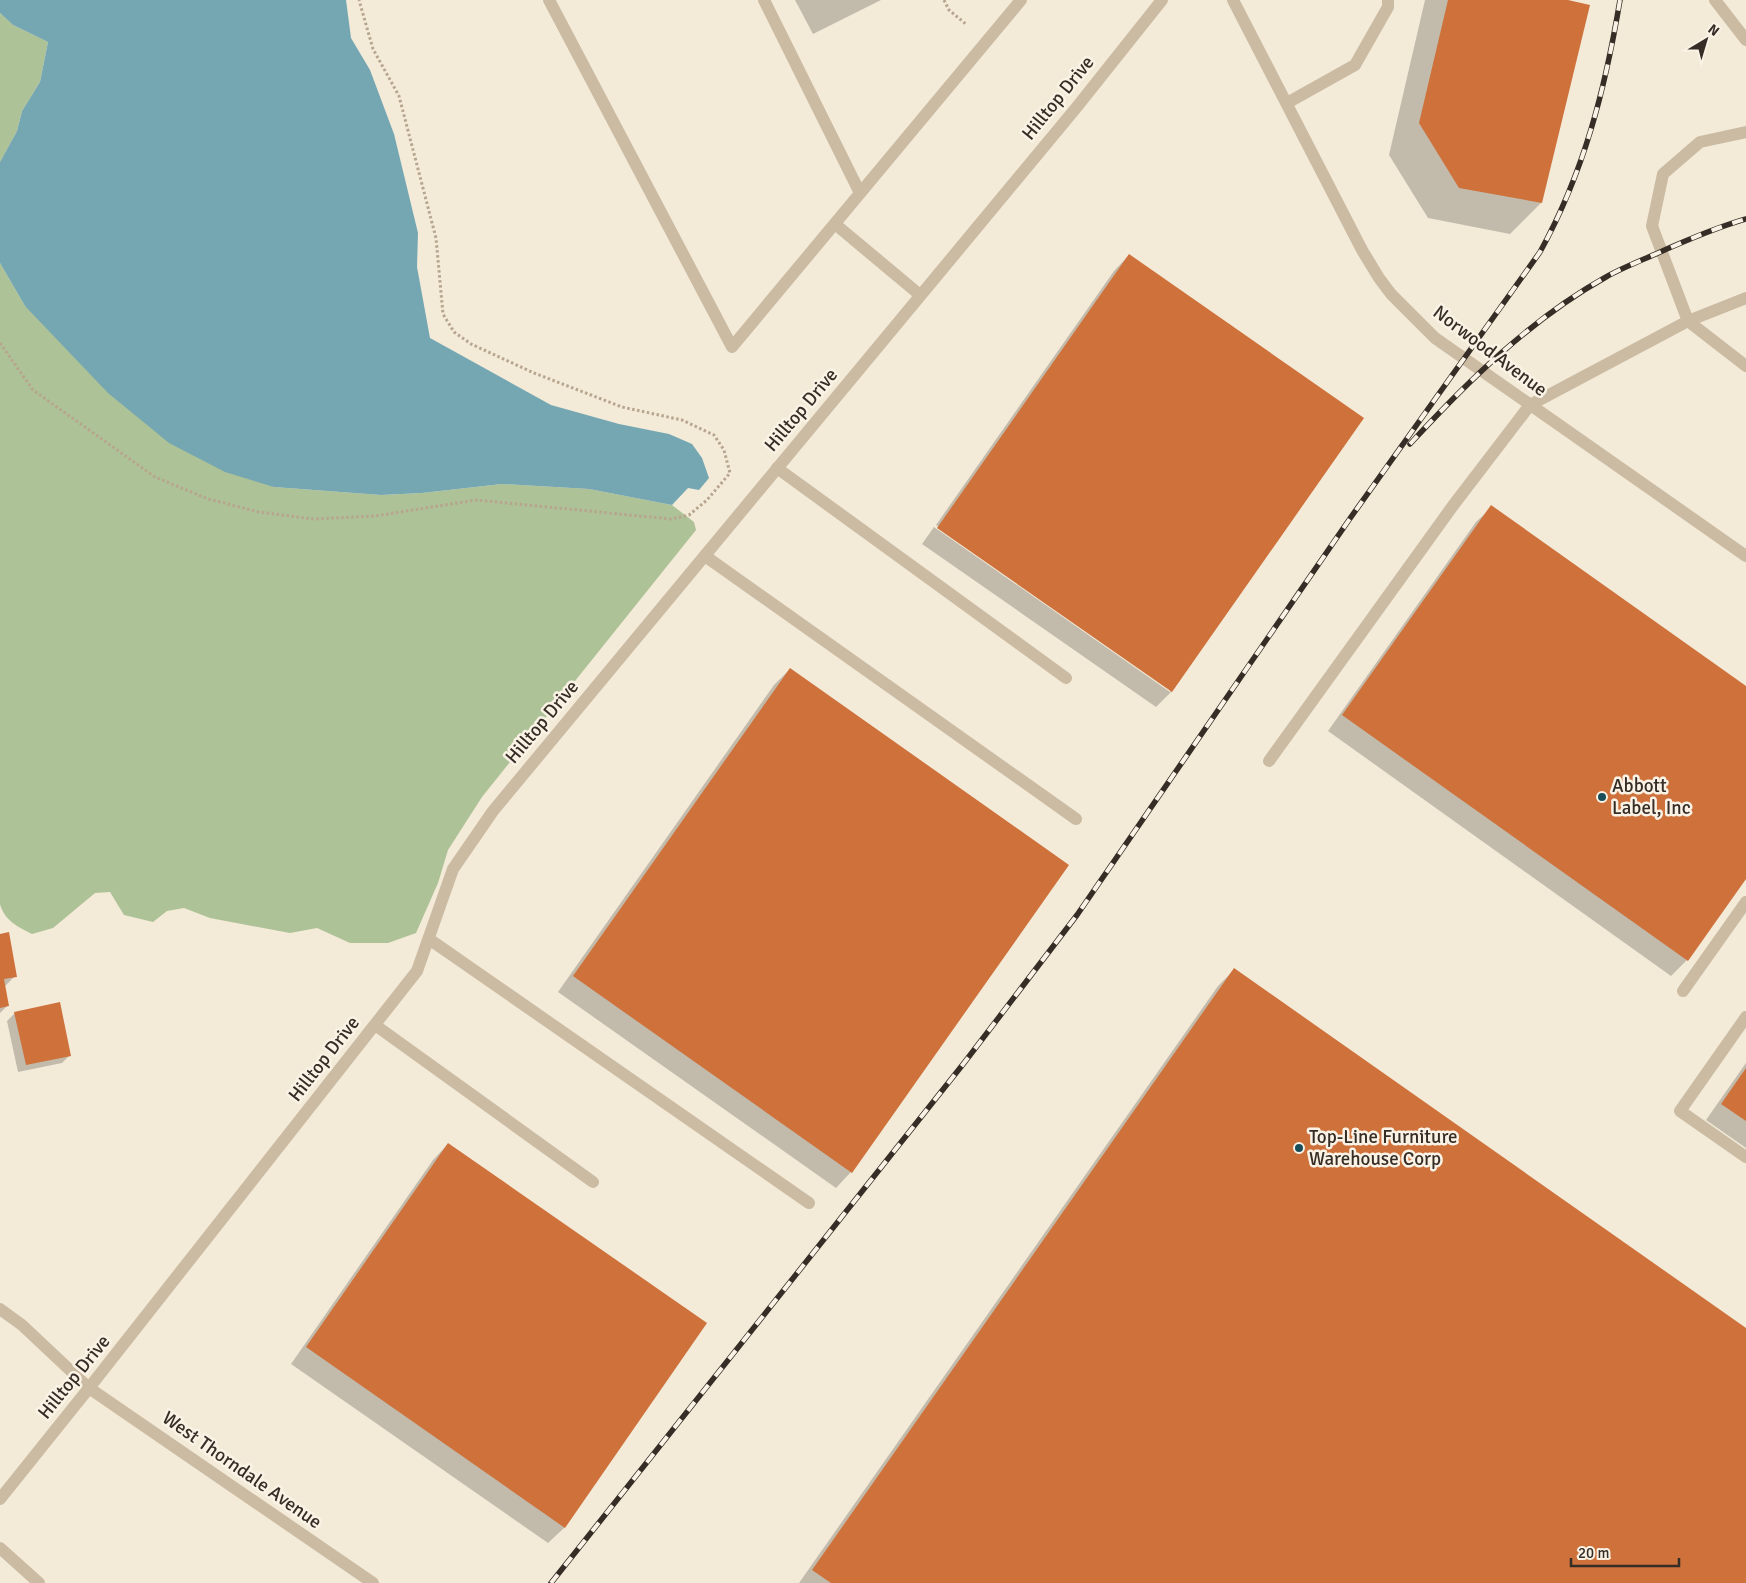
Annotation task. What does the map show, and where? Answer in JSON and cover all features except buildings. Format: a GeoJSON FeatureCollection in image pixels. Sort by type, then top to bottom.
{"type":"FeatureCollection","features":[{"type":"Feature","properties":{"kind":"street"},"geometry":{"type":"LineString","coordinates":[[549,0],[732,346],[1020,0]]}},
{"type":"Feature","properties":{"kind":"street"},"geometry":{"type":"LineString","coordinates":[[764,0],[860,193]]}},
{"type":"Feature","properties":{"kind":"street","name":"Hilltop Drive"},"geometry":{"type":"LineString","coordinates":[[0,1499],[417,971],[453,869],[493,812],[1076,108],[1162,0]]}},
{"type":"Feature","properties":{"kind":"street","name":"Norwood Avenue"},"geometry":{"type":"LineString","coordinates":[[1234,0],[1362,250],[1391,294],[1435,338],[1746,556]]}},
{"type":"Feature","properties":{"kind":"street"},"geometry":{"type":"LineString","coordinates":[[1287,104],[1355,65],[1388,6],[1388,0]]}},
{"type":"Feature","properties":{"kind":"street"},"geometry":{"type":"LineString","coordinates":[[1715,0],[1746,40]]}},
{"type":"Feature","properties":{"kind":"street"},"geometry":{"type":"LineString","coordinates":[[1746,132],[1700,142],[1664,174],[1652,226],[1688,322],[1746,366]]}},
{"type":"Feature","properties":{"kind":"street"},"geometry":{"type":"LineString","coordinates":[[835,224],[920,295]]}},
{"type":"Feature","properties":{"kind":"street"},"geometry":{"type":"LineString","coordinates":[[1270,761],[1452,507],[1530,405],[1688,322],[1746,298]]}},
{"type":"Feature","properties":{"kind":"street"},"geometry":{"type":"LineString","coordinates":[[777,468],[1066,678]]}},
{"type":"Feature","properties":{"kind":"street"},"geometry":{"type":"LineString","coordinates":[[705,556],[1076,819]]}},
{"type":"Feature","properties":{"kind":"street"},"geometry":{"type":"LineString","coordinates":[[1683,991],[1746,902]]}},
{"type":"Feature","properties":{"kind":"street"},"geometry":{"type":"LineString","coordinates":[[429,938],[809,1203]]}},
{"type":"Feature","properties":{"kind":"street"},"geometry":{"type":"LineString","coordinates":[[1746,1017],[1680,1111],[1746,1157]]}},
{"type":"Feature","properties":{"kind":"street"},"geometry":{"type":"LineString","coordinates":[[375,1025],[593,1182]]}},
{"type":"Feature","properties":{"kind":"street","name":"West Thorndale Avenue"},"geometry":{"type":"LineString","coordinates":[[0,1309],[22,1325],[89,1388],[374,1583]]}},
{"type":"Feature","properties":{"kind":"street"},"geometry":{"type":"LineString","coordinates":[[0,1548],[39,1583]]}},
{"type":"Feature","properties":{"kind":"path"},"geometry":{"type":"LineString","coordinates":[[0,343],[33,390],[156,477],[208,500],[259,512],[313,519],[375,516],[476,500],[671,519],[689,516],[707,500],[730,473],[724,450],[714,435],[682,420],[622,407],[534,373],[471,344],[454,332],[443,314],[436,238],[399,96],[373,49],[359,0]]}},
{"type":"Feature","properties":{"kind":"path"},"geometry":{"type":"LineString","coordinates":[[944,0],[949,10],[987,40]]}},
{"type":"Feature","properties":{"kind":"green space"},"geometry":{"type":"Polygon","coordinates":[[[0,13],[13,25],[48,42],[40,82],[22,111],[17,131],[0,162],[0,13]]]}},
{"type":"Feature","properties":{"kind":"green space"},"geometry":{"type":"Polygon","coordinates":[[[0,263],[25,306],[274,487],[381,495],[422,493],[502,484],[589,489],[672,505],[694,522],[696,530],[482,797],[448,850],[438,883],[416,933],[388,943],[350,943],[317,928],[290,933],[210,918],[184,908],[167,911],[153,922],[124,915],[110,892],[95,893],[53,928],[32,934],[8,919],[2,910],[0,904],[0,263]]]}},
{"type":"Feature","properties":{"kind":"water"},"geometry":{"type":"Polygon","coordinates":[[[0,0],[346,0],[351,38],[370,70],[394,134],[418,233],[417,267],[430,338],[551,405],[619,424],[669,434],[692,444],[702,458],[709,478],[699,490],[688,488],[672,505],[589,489],[502,484],[422,493],[381,495],[274,487],[225,472],[169,443],[108,393],[25,306],[0,263],[0,162],[17,131],[22,111],[40,82],[48,42],[13,25],[0,13],[0,0]]]}},
{"type":"Feature","properties":{"kind":"railway"},"geometry":{"type":"LineString","coordinates":[[551,1583],[964,1063],[1077,915],[1351,517],[1540,252],[1569,192],[1591,130],[1600,98],[1620,0]]}},
{"type":"Feature","properties":{"kind":"railway"},"geometry":{"type":"LineString","coordinates":[[1410,444],[1455,397],[1502,353],[1526,332],[1578,294],[1631,265],[1701,234],[1746,219]]}},
{"type":"Feature","properties":{"kind":"place","name":"Abbott Label, Inc"},"geometry":{"type":"Point","coordinates":[1602,797]}},
{"type":"Feature","properties":{"kind":"place","name":"Top-Line Furniture Warehouse Corp"},"geometry":{"type":"Point","coordinates":[1299,1148]}}]}
